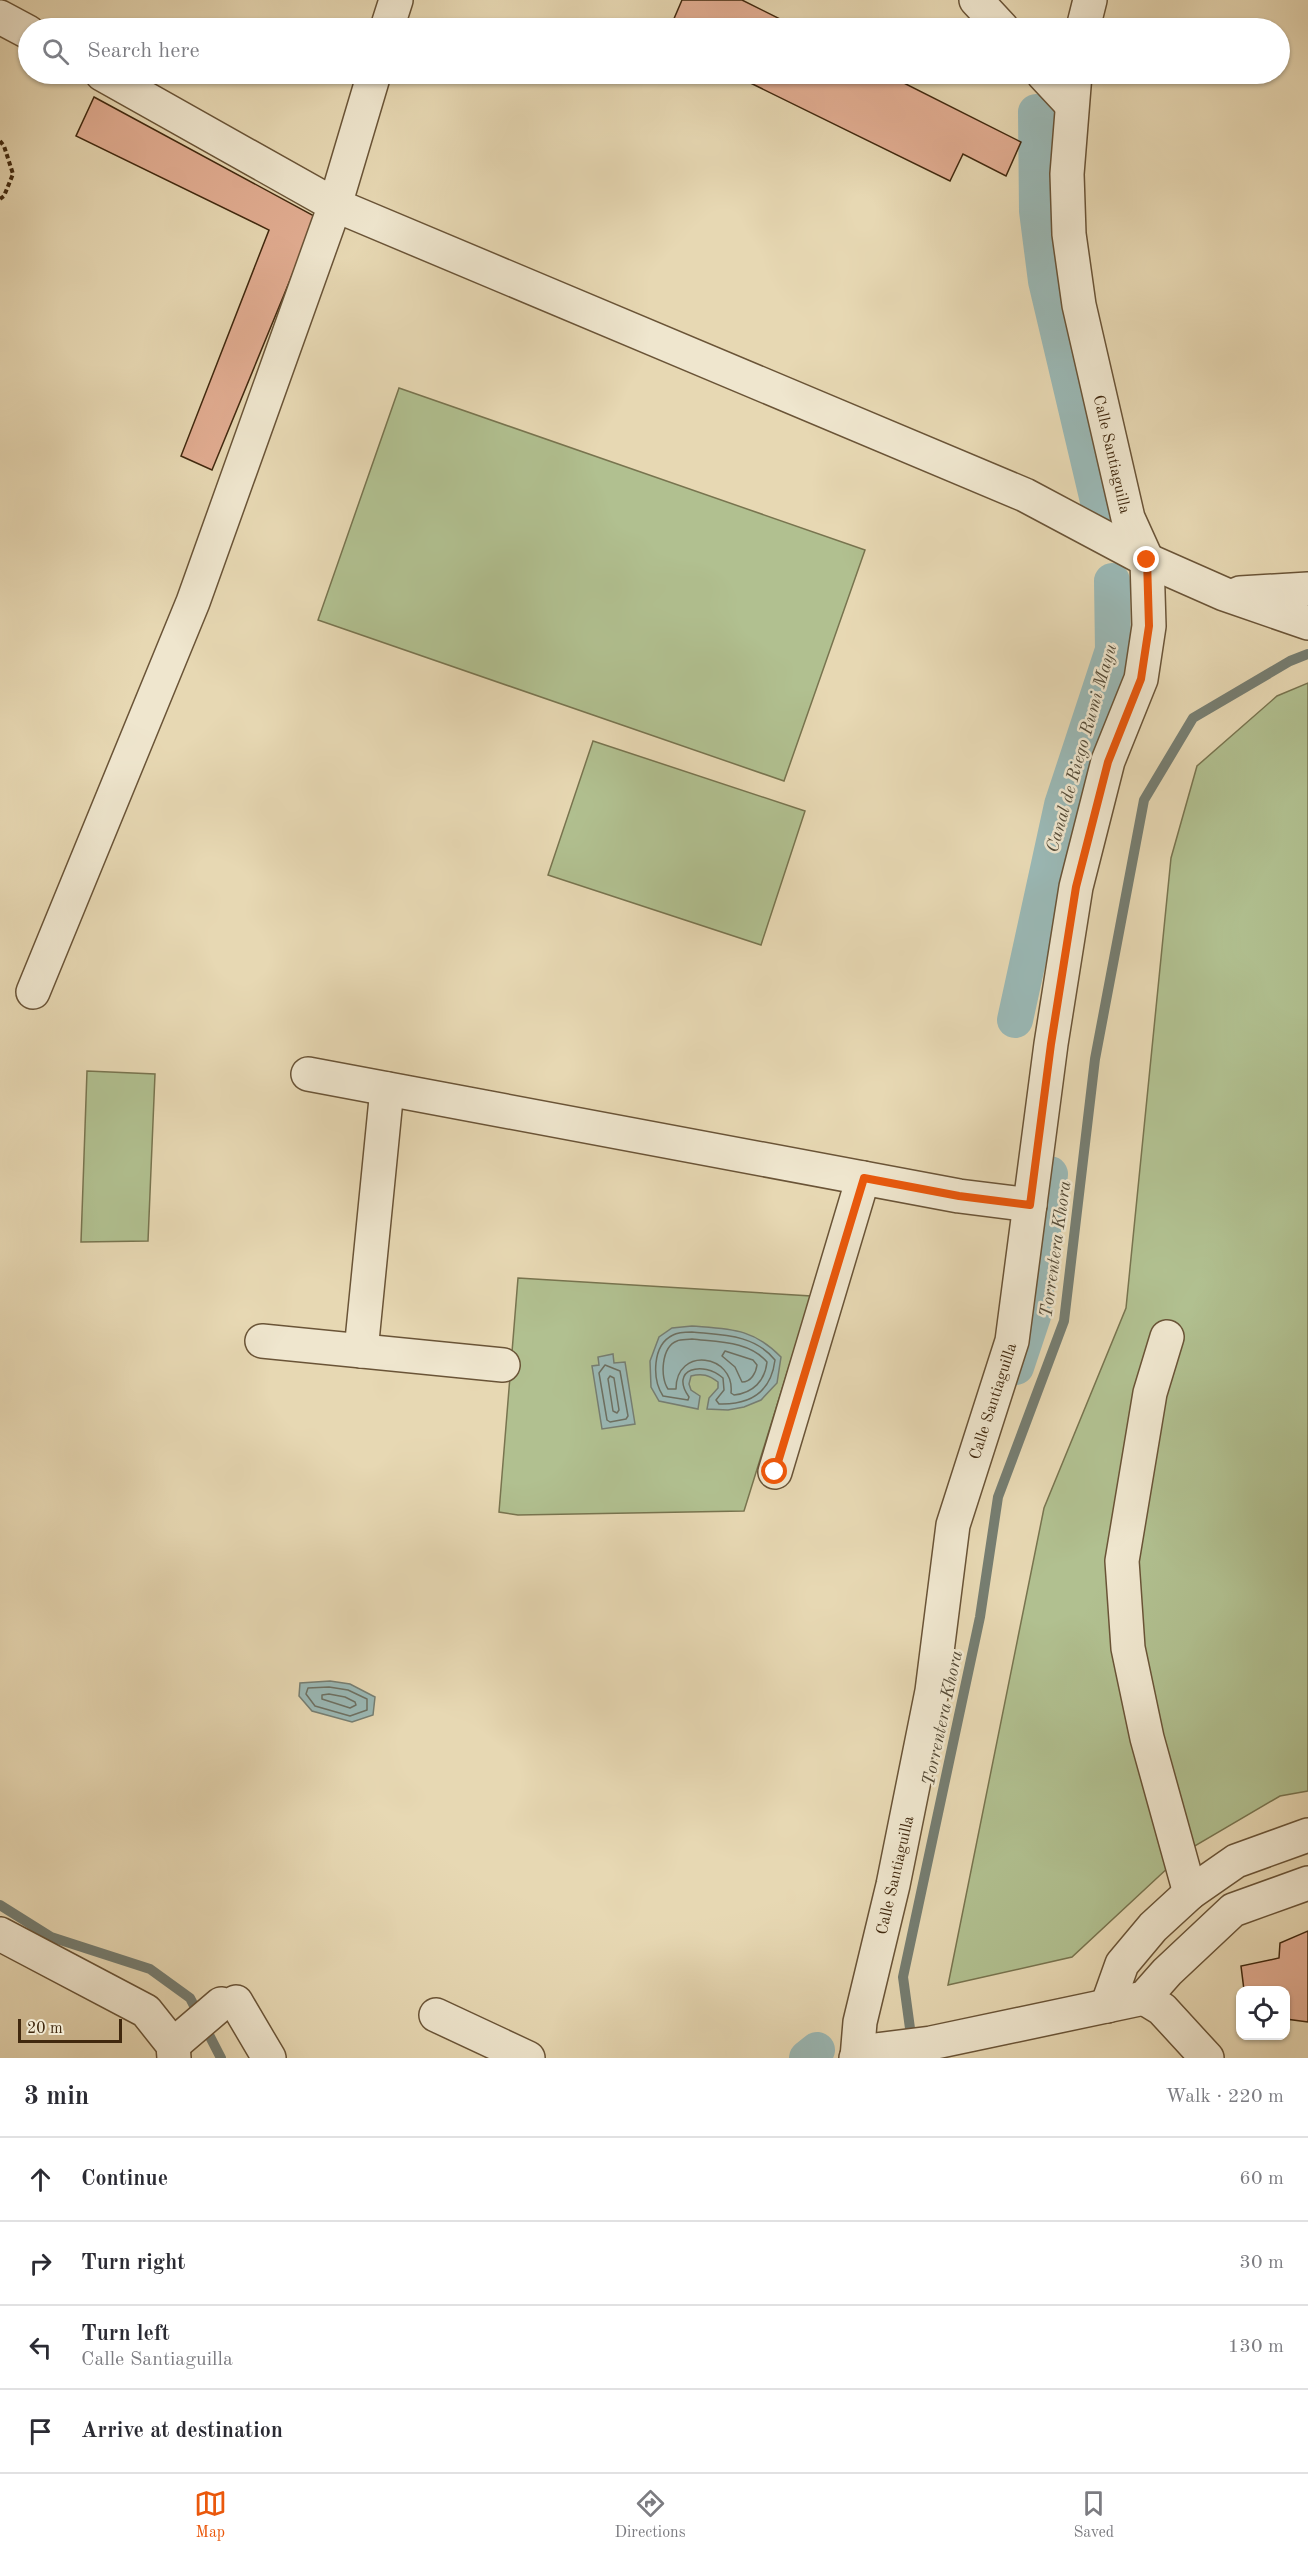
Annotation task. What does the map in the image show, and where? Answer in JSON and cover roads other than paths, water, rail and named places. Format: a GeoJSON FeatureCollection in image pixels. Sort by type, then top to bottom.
{"type":"FeatureCollection","features":[{"type":"Feature","properties":{"kind":"street"},"geometry":{"type":"LineString","coordinates":[[390,18],[396,0]]}},
{"type":"Feature","properties":{"kind":"street"},"geometry":{"type":"LineString","coordinates":[[976,0],[993,18]]}},
{"type":"Feature","properties":{"kind":"street"},"geometry":{"type":"LineString","coordinates":[[1086,18],[1090,0]]}},
{"type":"Feature","properties":{"kind":"street"},"geometry":{"type":"LineString","coordinates":[[0,17],[18,27]]}},
{"type":"Feature","properties":{"kind":"street"},"geometry":{"type":"LineString","coordinates":[[120,84],[335,205],[1025,495],[1147,560],[1224,594],[1308,623]]}},
{"type":"Feature","properties":{"kind":"street"},"geometry":{"type":"LineString","coordinates":[[33,992],[193,602],[335,205],[371,84]]}},
{"type":"Feature","properties":{"kind":"street","name":"Calle Santiaguilla"},"geometry":{"type":"LineString","coordinates":[[861,2056],[860,2022],[893,1885],[932,1691],[953,1524],[1012,1341],[1051,1044],[1076,887],[1108,762],[1141,679],[1149,626],[1147,560],[1128,518],[1079,305],[1069,234],[1067,174],[1073,89]]}},
{"type":"Feature","properties":{"kind":"street"},"geometry":{"type":"LineString","coordinates":[[1224,594],[1308,589]]}},
{"type":"Feature","properties":{"kind":"street"},"geometry":{"type":"LineString","coordinates":[[308,1074],[959,1196],[1030,1205]]}},
{"type":"Feature","properties":{"kind":"street"},"geometry":{"type":"LineString","coordinates":[[361,1351],[387,1089]]}},
{"type":"Feature","properties":{"kind":"street"},"geometry":{"type":"LineString","coordinates":[[775,1472],[864,1178]]}},
{"type":"Feature","properties":{"kind":"street"},"geometry":{"type":"LineString","coordinates":[[1167,1337],[1150,1393],[1122,1561],[1130,1659],[1147,1738],[1190,1893]]}},
{"type":"Feature","properties":{"kind":"street"},"geometry":{"type":"LineString","coordinates":[[262,1341],[503,1365]]}},
{"type":"Feature","properties":{"kind":"street"},"geometry":{"type":"LineString","coordinates":[[1107,2006],[1122,1964],[1153,1927],[1190,1893],[1236,1861],[1308,1835]]}},
{"type":"Feature","properties":{"kind":"street"},"geometry":{"type":"LineString","coordinates":[[861,2056],[951,2046],[1143,1998],[1167,1972],[1233,1910],[1308,1882]]}},
{"type":"Feature","properties":{"kind":"street"},"geometry":{"type":"LineString","coordinates":[[0,1934],[146,2011],[181,2042],[228,2003],[269,2058]]}},
{"type":"Feature","properties":{"kind":"street"},"geometry":{"type":"LineString","coordinates":[[1143,1998],[1162,2009],[1207,2058]]}},
{"type":"Feature","properties":{"kind":"street"},"geometry":{"type":"LineString","coordinates":[[436,2014],[528,2058]]}},
{"type":"Feature","properties":{"kind":"water"},"geometry":{"type":"Polygon","coordinates":[[[692,1326],[729,1329],[761,1340],[781,1357],[777,1383],[761,1400],[744,1407],[728,1410],[707,1409],[709,1398],[718,1388],[718,1382],[705,1375],[695,1375],[691,1376],[689,1384],[691,1390],[700,1396],[698,1409],[659,1401],[651,1387],[650,1361],[659,1337],[672,1328],[692,1326]]]}},
{"type":"Feature","properties":{"kind":"water"},"geometry":{"type":"Polygon","coordinates":[[[613,1354],[614,1363],[625,1362],[635,1424],[602,1429],[592,1366],[599,1365],[598,1357],[613,1354]]]}},
{"type":"Feature","properties":{"kind":"water"},"geometry":{"type":"Polygon","coordinates":[[[330,1681],[350,1684],[375,1697],[373,1715],[352,1722],[312,1711],[299,1696],[300,1683],[330,1681]]]}},
{"type":"Feature","properties":{"kind":"waterway","name":"Canal de Riego Rumi Mayu"},"geometry":{"type":"LineString","coordinates":[[1036,112],[1037,211],[1046,281],[1102,518]]}},
{"type":"Feature","properties":{"kind":"waterway","name":"Canal de Riego Rumi Mayu"},"geometry":{"type":"LineString","coordinates":[[1015,1020],[1062,805],[1113,650],[1112,581]]}},
{"type":"Feature","properties":{"kind":"waterway","name":"Torrentera Khora"},"geometry":{"type":"LineString","coordinates":[[912,2043],[903,1977],[980,1617],[998,1497],[1064,1321],[1095,1059],[1144,800],[1193,718],[1290,661],[1308,654]]}},
{"type":"Feature","properties":{"kind":"waterway","name":"Canal de Riego Rumi Mayu"},"geometry":{"type":"LineString","coordinates":[[1016,1367],[1033,1316],[1050,1174]]}},
{"type":"Feature","properties":{"kind":"waterway"},"geometry":{"type":"LineString","coordinates":[[0,1905],[51,1937],[150,1969],[190,1998],[221,2058]]}},
{"type":"Feature","properties":{"kind":"waterway","name":"Canal de Riego Rumi Mayu"},"geometry":{"type":"LineString","coordinates":[[807,2058],[817,2050]]}}]}
